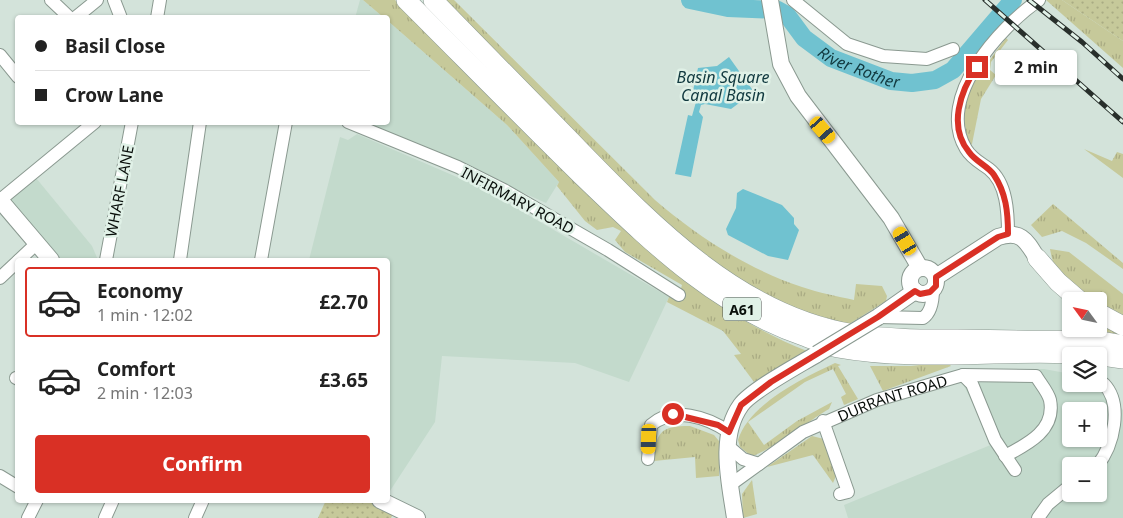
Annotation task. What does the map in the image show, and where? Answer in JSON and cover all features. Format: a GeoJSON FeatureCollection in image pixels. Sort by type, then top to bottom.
{"type":"FeatureCollection","features":[{"type":"Feature","properties":{"kind":"highway","name":"A61"},"geometry":{"type":"LineString","coordinates":[[406,0],[504,101],[658,248],[734,305],[773,326],[837,348],[886,354],[1072,353],[1123,359]]}},
{"type":"Feature","properties":{"kind":"highway","name":"A61"},"geometry":{"type":"LineString","coordinates":[[433,0],[622,194],[668,236],[738,289],[777,309],[811,322],[854,334],[922,338],[1095,340],[1123,344]]}},
{"type":"Feature","properties":{"kind":"highway"},"geometry":{"type":"LineString","coordinates":[[1037,258],[1070,292]]}},
{"type":"Feature","properties":{"kind":"highway"},"geometry":{"type":"LineString","coordinates":[[1108,318],[1123,326]]}},
{"type":"Feature","properties":{"kind":"main road"},"geometry":{"type":"LineString","coordinates":[[770,0],[782,64],[798,96],[888,214],[920,268]]}},
{"type":"Feature","properties":{"kind":"main road"},"geometry":{"type":"LineString","coordinates":[[0,200],[49,258]]}},
{"type":"Feature","properties":{"kind":"main road"},"geometry":{"type":"LineString","coordinates":[[935,283],[930,269],[920,268],[910,277],[915,291],[925,294],[935,283],[1003,235],[1014,233],[1022,237],[1037,258]]}},
{"type":"Feature","properties":{"kind":"main road"},"geometry":{"type":"LineString","coordinates":[[735,518],[730,485],[728,439],[741,405],[771,382],[878,317],[915,291]]}},
{"type":"Feature","properties":{"kind":"main road"},"geometry":{"type":"LineString","coordinates":[[384,503],[397,514],[417,518]]}},
{"type":"Feature","properties":{"kind":"street"},"geometry":{"type":"LineString","coordinates":[[51,0],[67,15]]}},
{"type":"Feature","properties":{"kind":"street"},"geometry":{"type":"LineString","coordinates":[[79,15],[97,0]]}},
{"type":"Feature","properties":{"kind":"street"},"geometry":{"type":"LineString","coordinates":[[114,0],[120,15]]}},
{"type":"Feature","properties":{"kind":"street"},"geometry":{"type":"LineString","coordinates":[[157,15],[160,0]]}},
{"type":"Feature","properties":{"kind":"street"},"geometry":{"type":"LineString","coordinates":[[793,0],[846,44],[883,56],[927,59],[953,49]]}},
{"type":"Feature","properties":{"kind":"street"},"geometry":{"type":"LineString","coordinates":[[1003,235],[1006,200],[997,180],[989,169],[969,154],[963,142],[959,129],[960,100],[963,88],[970,77],[1003,33],[1023,12],[1039,0]]}},
{"type":"Feature","properties":{"kind":"street"},"geometry":{"type":"LineString","coordinates":[[0,55],[15,73]]}},
{"type":"Feature","properties":{"kind":"street"},"geometry":{"type":"LineString","coordinates":[[0,200],[92,125]]}},
{"type":"Feature","properties":{"kind":"street","name":"WHARF LANE"},"geometry":{"type":"LineString","coordinates":[[106,258],[131,125]]}},
{"type":"Feature","properties":{"kind":"street"},"geometry":{"type":"LineString","coordinates":[[180,258],[200,125]]}},
{"type":"Feature","properties":{"kind":"street"},"geometry":{"type":"LineString","coordinates":[[261,258],[285,125]]}},
{"type":"Feature","properties":{"kind":"street","name":"INFIRMARY ROAD"},"geometry":{"type":"LineString","coordinates":[[355,125],[458,167],[504,190],[608,250],[679,295]]}},
{"type":"Feature","properties":{"kind":"street"},"geometry":{"type":"LineString","coordinates":[[21,258],[36,244]]}},
{"type":"Feature","properties":{"kind":"street"},"geometry":{"type":"LineString","coordinates":[[0,278],[15,264]]}},
{"type":"Feature","properties":{"kind":"street"},"geometry":{"type":"LineString","coordinates":[[878,317],[922,318],[928,315],[932,305],[935,283]]}},
{"type":"Feature","properties":{"kind":"street"},"geometry":{"type":"LineString","coordinates":[[963,375],[972,384],[995,440],[1015,470]]}},
{"type":"Feature","properties":{"kind":"street","name":"DURRANT ROAD"},"geometry":{"type":"LineString","coordinates":[[730,485],[803,432],[823,421],[877,400],[963,375],[1036,376],[1050,398],[1051,418],[1044,430],[1027,444],[1005,456]]}},
{"type":"Feature","properties":{"kind":"street"},"geometry":{"type":"LineString","coordinates":[[1102,457],[1112,439],[1120,406],[1113,387]]}},
{"type":"Feature","properties":{"kind":"street"},"geometry":{"type":"LineString","coordinates":[[648,459],[651,426],[659,418],[673,414],[684,415],[718,425],[743,459],[759,464]]}},
{"type":"Feature","properties":{"kind":"street"},"geometry":{"type":"LineString","coordinates":[[823,421],[848,492],[840,494]]}},
{"type":"Feature","properties":{"kind":"street"},"geometry":{"type":"LineString","coordinates":[[0,476],[15,486]]}},
{"type":"Feature","properties":{"kind":"street"},"geometry":{"type":"LineString","coordinates":[[1038,518],[1048,504],[1062,492]]}},
{"type":"Feature","properties":{"kind":"street"},"geometry":{"type":"LineString","coordinates":[[28,518],[36,503]]}},
{"type":"Feature","properties":{"kind":"street"},"geometry":{"type":"LineString","coordinates":[[106,518],[112,503]]}},
{"type":"Feature","properties":{"kind":"street"},"geometry":{"type":"LineString","coordinates":[[195,518],[202,503]]}},
{"type":"Feature","properties":{"kind":"shaded area"},"geometry":{"type":"Polygon","coordinates":[[[360,0],[363,0],[381,15],[356,15],[360,0]]]}},
{"type":"Feature","properties":{"kind":"shaded area"},"geometry":{"type":"Polygon","coordinates":[[[390,23],[507,125],[559,182],[546,203],[372,125],[390,125],[390,23]]]}},
{"type":"Feature","properties":{"kind":"shaded area"},"geometry":{"type":"Polygon","coordinates":[[[357,134],[480,187],[669,297],[629,382],[575,363],[442,356],[435,422],[390,491],[390,258],[310,258],[340,137],[348,140],[357,134]]]}},
{"type":"Feature","properties":{"kind":"shaded area"},"geometry":{"type":"Polygon","coordinates":[[[36,178],[92,246],[97,258],[56,258],[10,200],[36,178]]]}},
{"type":"Feature","properties":{"kind":"shaded area"},"geometry":{"type":"Polygon","coordinates":[[[1044,369],[1062,372],[1062,392],[1104,392],[1123,410],[1123,518],[848,518],[844,505],[993,444],[956,370],[1044,369]]]}},
{"type":"Feature","properties":{"kind":"green space"},"geometry":{"type":"Polygon","coordinates":[[[363,0],[395,0],[691,285],[747,322],[807,351],[754,382],[734,355],[741,354],[723,331],[667,302],[669,297],[678,298],[682,285],[625,252],[615,240],[621,231],[613,227],[597,230],[585,221],[557,186],[559,182],[507,125],[390,23],[390,15],[381,15],[363,0]]]}},
{"type":"Feature","properties":{"kind":"green space"},"geometry":{"type":"Polygon","coordinates":[[[445,0],[454,0],[655,200],[706,239],[762,271],[802,287],[854,300],[856,284],[882,286],[887,296],[886,301],[846,326],[792,309],[744,285],[661,223],[445,0]]]}},
{"type":"Feature","properties":{"kind":"green space"},"geometry":{"type":"Polygon","coordinates":[[[1046,0],[1062,0],[1123,41],[1123,68],[1046,0]]]}},
{"type":"Feature","properties":{"kind":"green space"},"geometry":{"type":"Polygon","coordinates":[[[1062,0],[1123,0],[1123,41],[1062,0]]]}},
{"type":"Feature","properties":{"kind":"green space"},"geometry":{"type":"Polygon","coordinates":[[[1006,38],[1008,40],[991,62],[990,70],[996,75],[981,99],[972,144],[968,146],[963,111],[972,84],[1006,38]]]}},
{"type":"Feature","properties":{"kind":"green space"},"geometry":{"type":"Polygon","coordinates":[[[1084,149],[1112,161],[1117,152],[1123,154],[1123,178],[1084,149]]]}},
{"type":"Feature","properties":{"kind":"green space"},"geometry":{"type":"Polygon","coordinates":[[[1053,204],[1123,263],[1123,269],[1086,243],[1062,231],[1042,237],[1031,225],[1053,204]]]}},
{"type":"Feature","properties":{"kind":"green space"},"geometry":{"type":"Polygon","coordinates":[[[1050,249],[1069,252],[1123,294],[1123,317],[1108,310],[1108,292],[1081,292],[1067,281],[1053,261],[1050,249]]]}},
{"type":"Feature","properties":{"kind":"green space"},"geometry":{"type":"Polygon","coordinates":[[[1108,323],[1123,331],[1123,341],[1103,338],[1108,338],[1108,323]]]}},
{"type":"Feature","properties":{"kind":"green space"},"geometry":{"type":"Polygon","coordinates":[[[947,362],[951,366],[883,391],[870,366],[911,366],[947,362]]]}},
{"type":"Feature","properties":{"kind":"green space"},"geometry":{"type":"Polygon","coordinates":[[[835,363],[841,365],[838,366],[858,399],[844,405],[841,397],[846,394],[833,369],[805,382],[748,422],[764,445],[797,421],[832,402],[829,409],[757,454],[751,456],[740,447],[738,440],[744,427],[753,415],[765,404],[793,384],[835,363]]]}},
{"type":"Feature","properties":{"kind":"green space"},"geometry":{"type":"Polygon","coordinates":[[[690,426],[714,435],[719,441],[719,476],[696,478],[695,457],[654,461],[658,437],[666,429],[690,426]]]}},
{"type":"Feature","properties":{"kind":"green space"},"geometry":{"type":"Polygon","coordinates":[[[812,436],[824,439],[836,476],[833,483],[813,455],[767,467],[812,436]]]}},
{"type":"Feature","properties":{"kind":"green space"},"geometry":{"type":"Polygon","coordinates":[[[752,480],[757,514],[743,518],[742,494],[752,480]]]}},
{"type":"Feature","properties":{"kind":"green space"},"geometry":{"type":"Polygon","coordinates":[[[325,503],[373,503],[393,514],[391,518],[318,518],[325,503]]]}},
{"type":"Feature","properties":{"kind":"water","name":"Basin Square Canal Basin"},"geometry":{"type":"Polygon","coordinates":[[[729,57],[754,92],[731,109],[705,104],[701,105],[699,112],[703,117],[691,177],[675,174],[688,115],[692,116],[696,102],[691,100],[698,68],[717,66],[729,57]]]}},
{"type":"Feature","properties":{"kind":"water"},"geometry":{"type":"Polygon","coordinates":[[[743,189],[782,205],[794,218],[794,224],[799,230],[788,260],[768,256],[728,235],[726,229],[736,208],[737,193],[743,189]]]}},
{"type":"Feature","properties":{"kind":"waterway","name":"River Rother"},"geometry":{"type":"LineString","coordinates":[[690,0],[728,8],[778,10],[787,15],[804,38],[831,58],[891,81],[912,83],[935,80],[953,70],[1013,0]]}},
{"type":"Feature","properties":{"kind":"railway"},"geometry":{"type":"LineString","coordinates":[[985,0],[1123,122]]}},
{"type":"Feature","properties":{"kind":"railway"},"geometry":{"type":"LineString","coordinates":[[1029,0],[1082,42],[1123,79]]}},
{"type":"Feature","properties":{"kind":"route"},"geometry":{"type":"LineString","coordinates":[[673,414],[700,419],[718,425],[729,432],[741,405],[771,382],[878,317],[915,291],[920,294],[930,292],[936,286],[936,277],[998,237],[1008,234],[1006,200],[997,180],[989,169],[969,154],[959,129],[960,100],[963,88],[977,67]]}}]}
